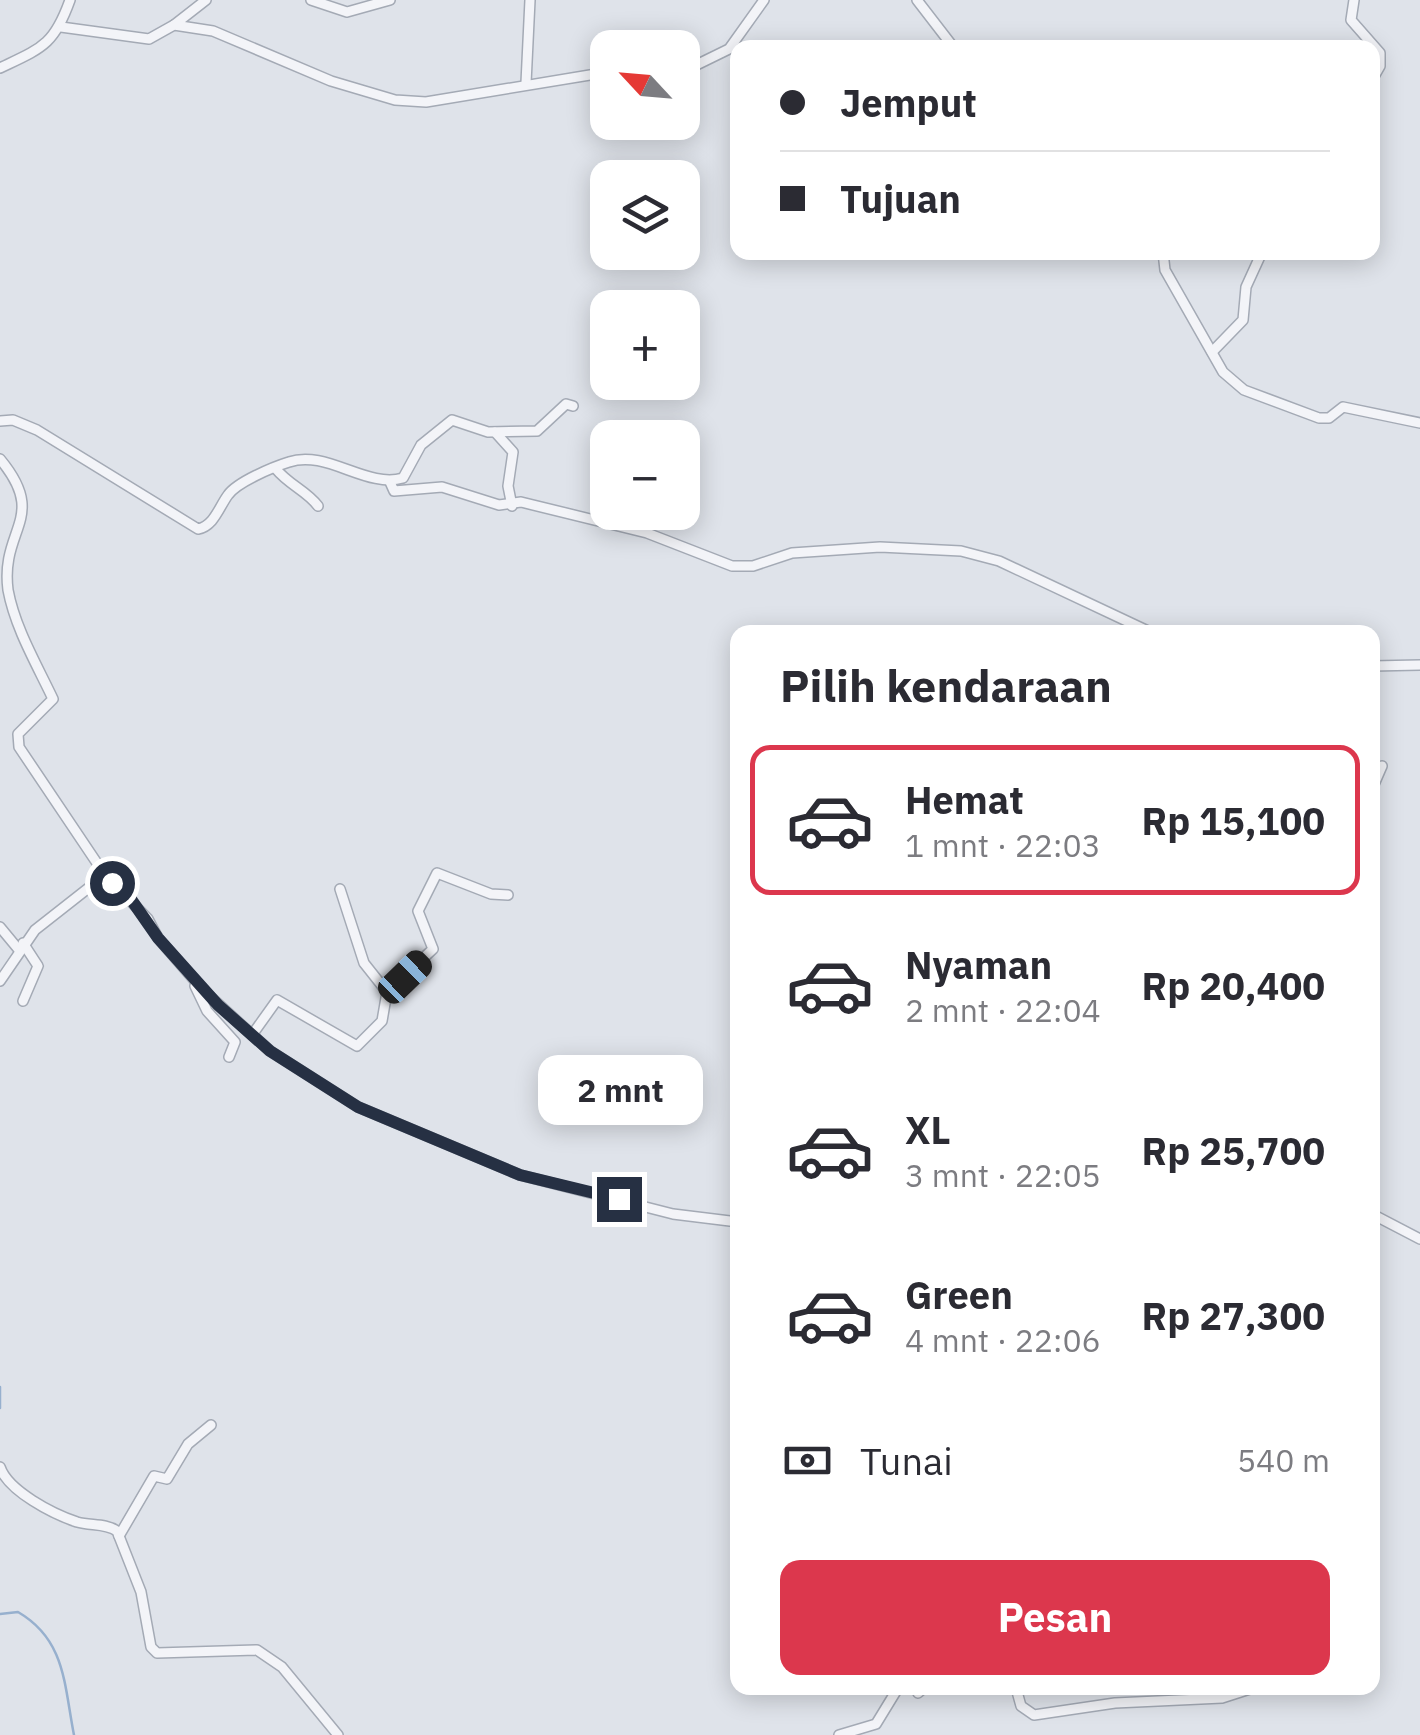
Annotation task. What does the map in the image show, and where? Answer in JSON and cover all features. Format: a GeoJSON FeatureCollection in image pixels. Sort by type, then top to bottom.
{"type":"FeatureCollection","features":[{"type":"Feature","properties":{"kind":"street"},"geometry":{"type":"LineString","coordinates":[[0,68],[46,46],[61,28],[70,0]]}},
{"type":"Feature","properties":{"kind":"street"},"geometry":{"type":"LineString","coordinates":[[61,28],[148,39],[206,0]]}},
{"type":"Feature","properties":{"kind":"street"},"geometry":{"type":"LineString","coordinates":[[311,0],[347,12],[390,0]]}},
{"type":"Feature","properties":{"kind":"street"},"geometry":{"type":"LineString","coordinates":[[526,82],[530,0]]}},
{"type":"Feature","properties":{"kind":"street"},"geometry":{"type":"LineString","coordinates":[[735,40],[764,0]]}},
{"type":"Feature","properties":{"kind":"street"},"geometry":{"type":"LineString","coordinates":[[917,0],[948,40]]}},
{"type":"Feature","properties":{"kind":"street"},"geometry":{"type":"LineString","coordinates":[[1354,0],[1350,20],[1368,40]]}},
{"type":"Feature","properties":{"kind":"street"},"geometry":{"type":"LineString","coordinates":[[174,24],[214,31],[331,81],[395,100],[426,102],[526,82],[590,74]]}},
{"type":"Feature","properties":{"kind":"street"},"geometry":{"type":"LineString","coordinates":[[700,63],[730,48]]}},
{"type":"Feature","properties":{"kind":"street"},"geometry":{"type":"LineString","coordinates":[[1164,260],[1166,270],[1212,352],[1235,385],[1319,418],[1328,418],[1342,408],[1420,422]]}},
{"type":"Feature","properties":{"kind":"street"},"geometry":{"type":"LineString","coordinates":[[1212,352],[1244,317],[1246,286],[1258,260]]}},
{"type":"Feature","properties":{"kind":"street"},"geometry":{"type":"LineString","coordinates":[[0,421],[13,420],[37,430],[198,529],[205,528],[231,490],[292,460],[315,461],[390,482],[403,478],[421,445],[449,421],[495,432],[537,432],[566,404],[572,406]]}},
{"type":"Feature","properties":{"kind":"street"},"geometry":{"type":"LineString","coordinates":[[495,432],[513,452],[508,486],[512,506]]}},
{"type":"Feature","properties":{"kind":"street"},"geometry":{"type":"LineString","coordinates":[[0,459],[21,486],[23,497],[8,550],[8,591],[53,700],[52,706],[23,728],[18,743],[43,788],[105,875],[148,919],[158,938],[194,978],[252,1035],[358,1107],[520,1175],[673,1214],[730,1221]]}},
{"type":"Feature","properties":{"kind":"street"},"geometry":{"type":"LineString","coordinates":[[276,468],[292,488],[310,496],[318,506]]}},
{"type":"Feature","properties":{"kind":"street"},"geometry":{"type":"LineString","coordinates":[[390,482],[394,491],[442,486],[499,506],[521,502],[646,533],[732,566],[753,566],[792,553],[880,547],[961,551],[999,561],[1126,625]]}},
{"type":"Feature","properties":{"kind":"street"},"geometry":{"type":"LineString","coordinates":[[1380,666],[1420,665]]}},
{"type":"Feature","properties":{"kind":"street"},"geometry":{"type":"LineString","coordinates":[[1380,771],[1382,766]]}},
{"type":"Feature","properties":{"kind":"street"},"geometry":{"type":"LineString","coordinates":[[252,1035],[277,1000],[357,1046],[382,1021],[387,992],[433,948],[418,912],[437,873],[491,894],[508,895]]}},
{"type":"Feature","properties":{"kind":"street"},"geometry":{"type":"LineString","coordinates":[[0,981],[21,947],[105,875]]}},
{"type":"Feature","properties":{"kind":"street"},"geometry":{"type":"LineString","coordinates":[[340,889],[364,963],[387,992]]}},
{"type":"Feature","properties":{"kind":"street"},"geometry":{"type":"LineString","coordinates":[[0,927],[38,966],[23,1001]]}},
{"type":"Feature","properties":{"kind":"street"},"geometry":{"type":"LineString","coordinates":[[194,978],[207,1011],[235,1042],[229,1057]]}},
{"type":"Feature","properties":{"kind":"street"},"geometry":{"type":"LineString","coordinates":[[1380,1218],[1420,1239]]}},
{"type":"Feature","properties":{"kind":"street"},"geometry":{"type":"LineString","coordinates":[[120,1536],[154,1476],[167,1479],[188,1444],[211,1425]]}},
{"type":"Feature","properties":{"kind":"street"},"geometry":{"type":"LineString","coordinates":[[0,1467],[8,1486],[20,1494],[77,1522],[112,1527],[120,1536],[157,1653],[256,1650],[282,1667],[338,1735]]}},
{"type":"Feature","properties":{"kind":"street"},"geometry":{"type":"LineString","coordinates":[[839,1735],[876,1724],[894,1695]]}},
{"type":"Feature","properties":{"kind":"street"},"geometry":{"type":"LineString","coordinates":[[1018,1695],[1021,1706],[1034,1716],[1114,1703],[1231,1695]]}},
{"type":"Feature","properties":{"kind":"waterway"},"geometry":{"type":"LineString","coordinates":[[0,1387],[0,1408]]}},
{"type":"Feature","properties":{"kind":"waterway"},"geometry":{"type":"LineString","coordinates":[[0,1614],[18,1612],[46,1636],[65,1681],[74,1735]]}},
{"type":"Feature","properties":{"kind":"route"},"geometry":{"type":"LineString","coordinates":[[112,883],[128,895],[158,938],[218,1005],[270,1051],[358,1107],[520,1175],[619,1199]]}}]}
